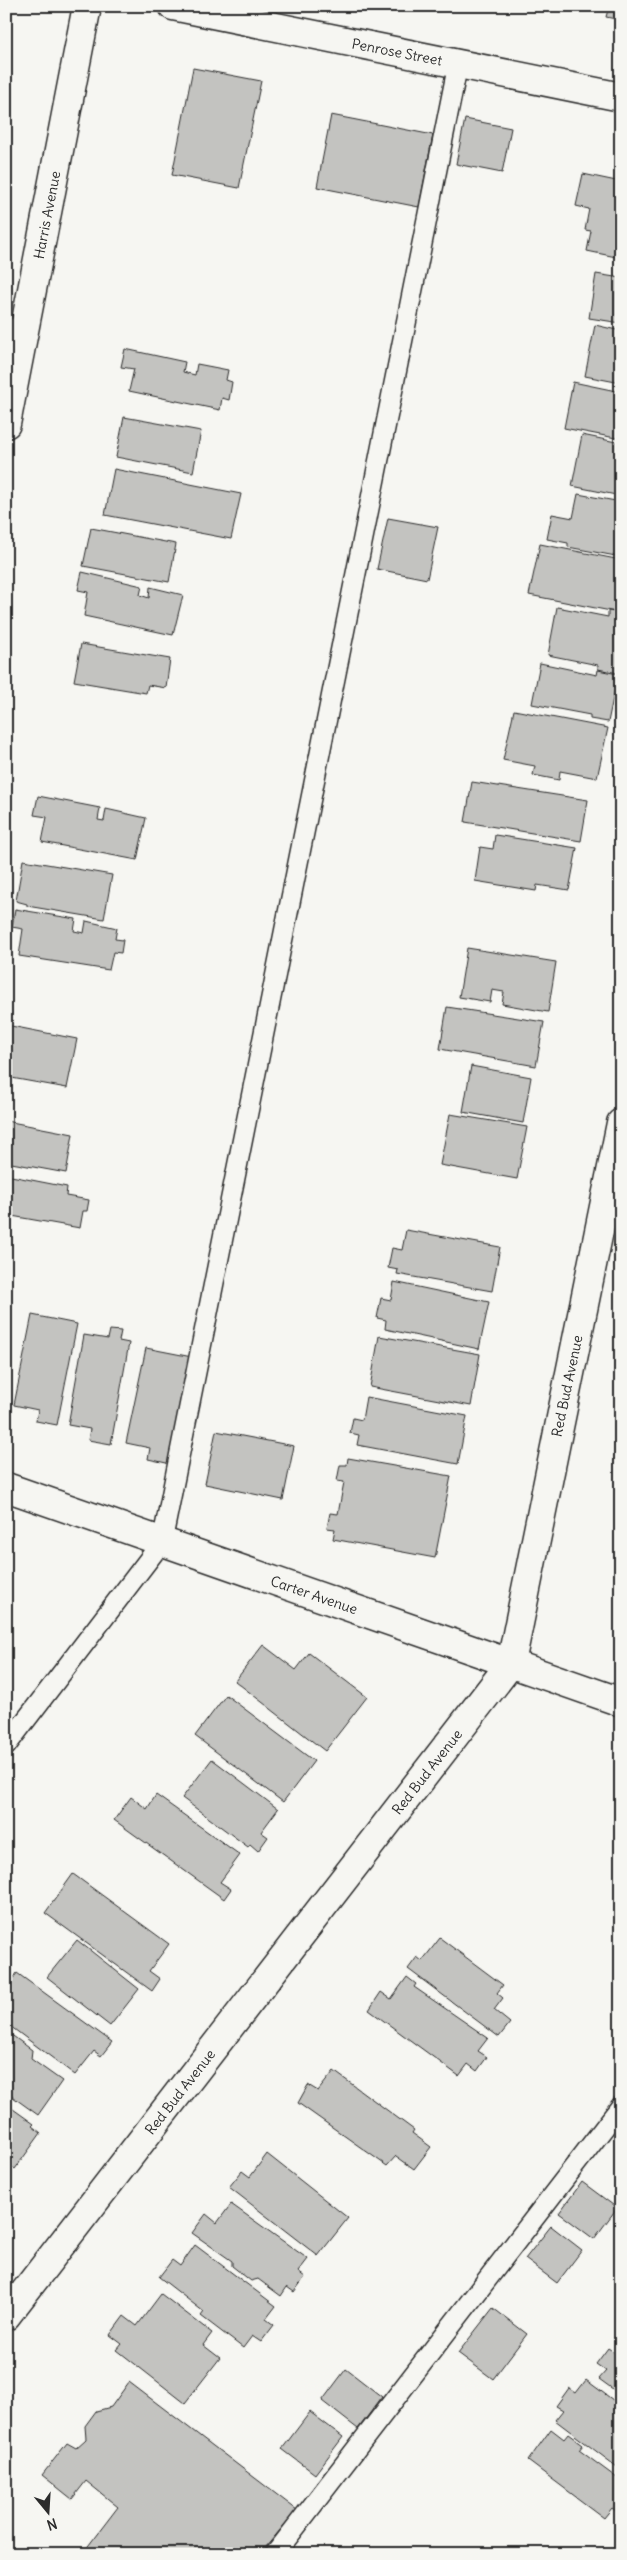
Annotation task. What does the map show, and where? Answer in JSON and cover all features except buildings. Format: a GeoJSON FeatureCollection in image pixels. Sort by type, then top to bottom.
{"type":"FeatureCollection","features":[{"type":"Feature","properties":{"kind":"street","name":"Harris Avenue"},"geometry":{"type":"LineString","coordinates":[[6,424],[15,330],[87,6]]}},
{"type":"Feature","properties":{"kind":"street","name":"Penrose Street"},"geometry":{"type":"LineString","coordinates":[[173,6],[621,97]]}},
{"type":"Feature","properties":{"kind":"street","name":"Red Bud Avenue"},"geometry":{"type":"LineString","coordinates":[[6,2316],[511,1663],[621,1122]]}},
{"type":"Feature","properties":{"kind":"street","name":"Carter Avenue"},"geometry":{"type":"LineString","coordinates":[[6,1488],[621,1702]]}},
{"type":"Feature","properties":{"kind":"lane"},"geometry":{"type":"LineString","coordinates":[[6,1746],[162,1542],[458,64]]}},
{"type":"Feature","properties":{"kind":"lane"},"geometry":{"type":"LineString","coordinates":[[275,2554],[621,2106]]}}]}
